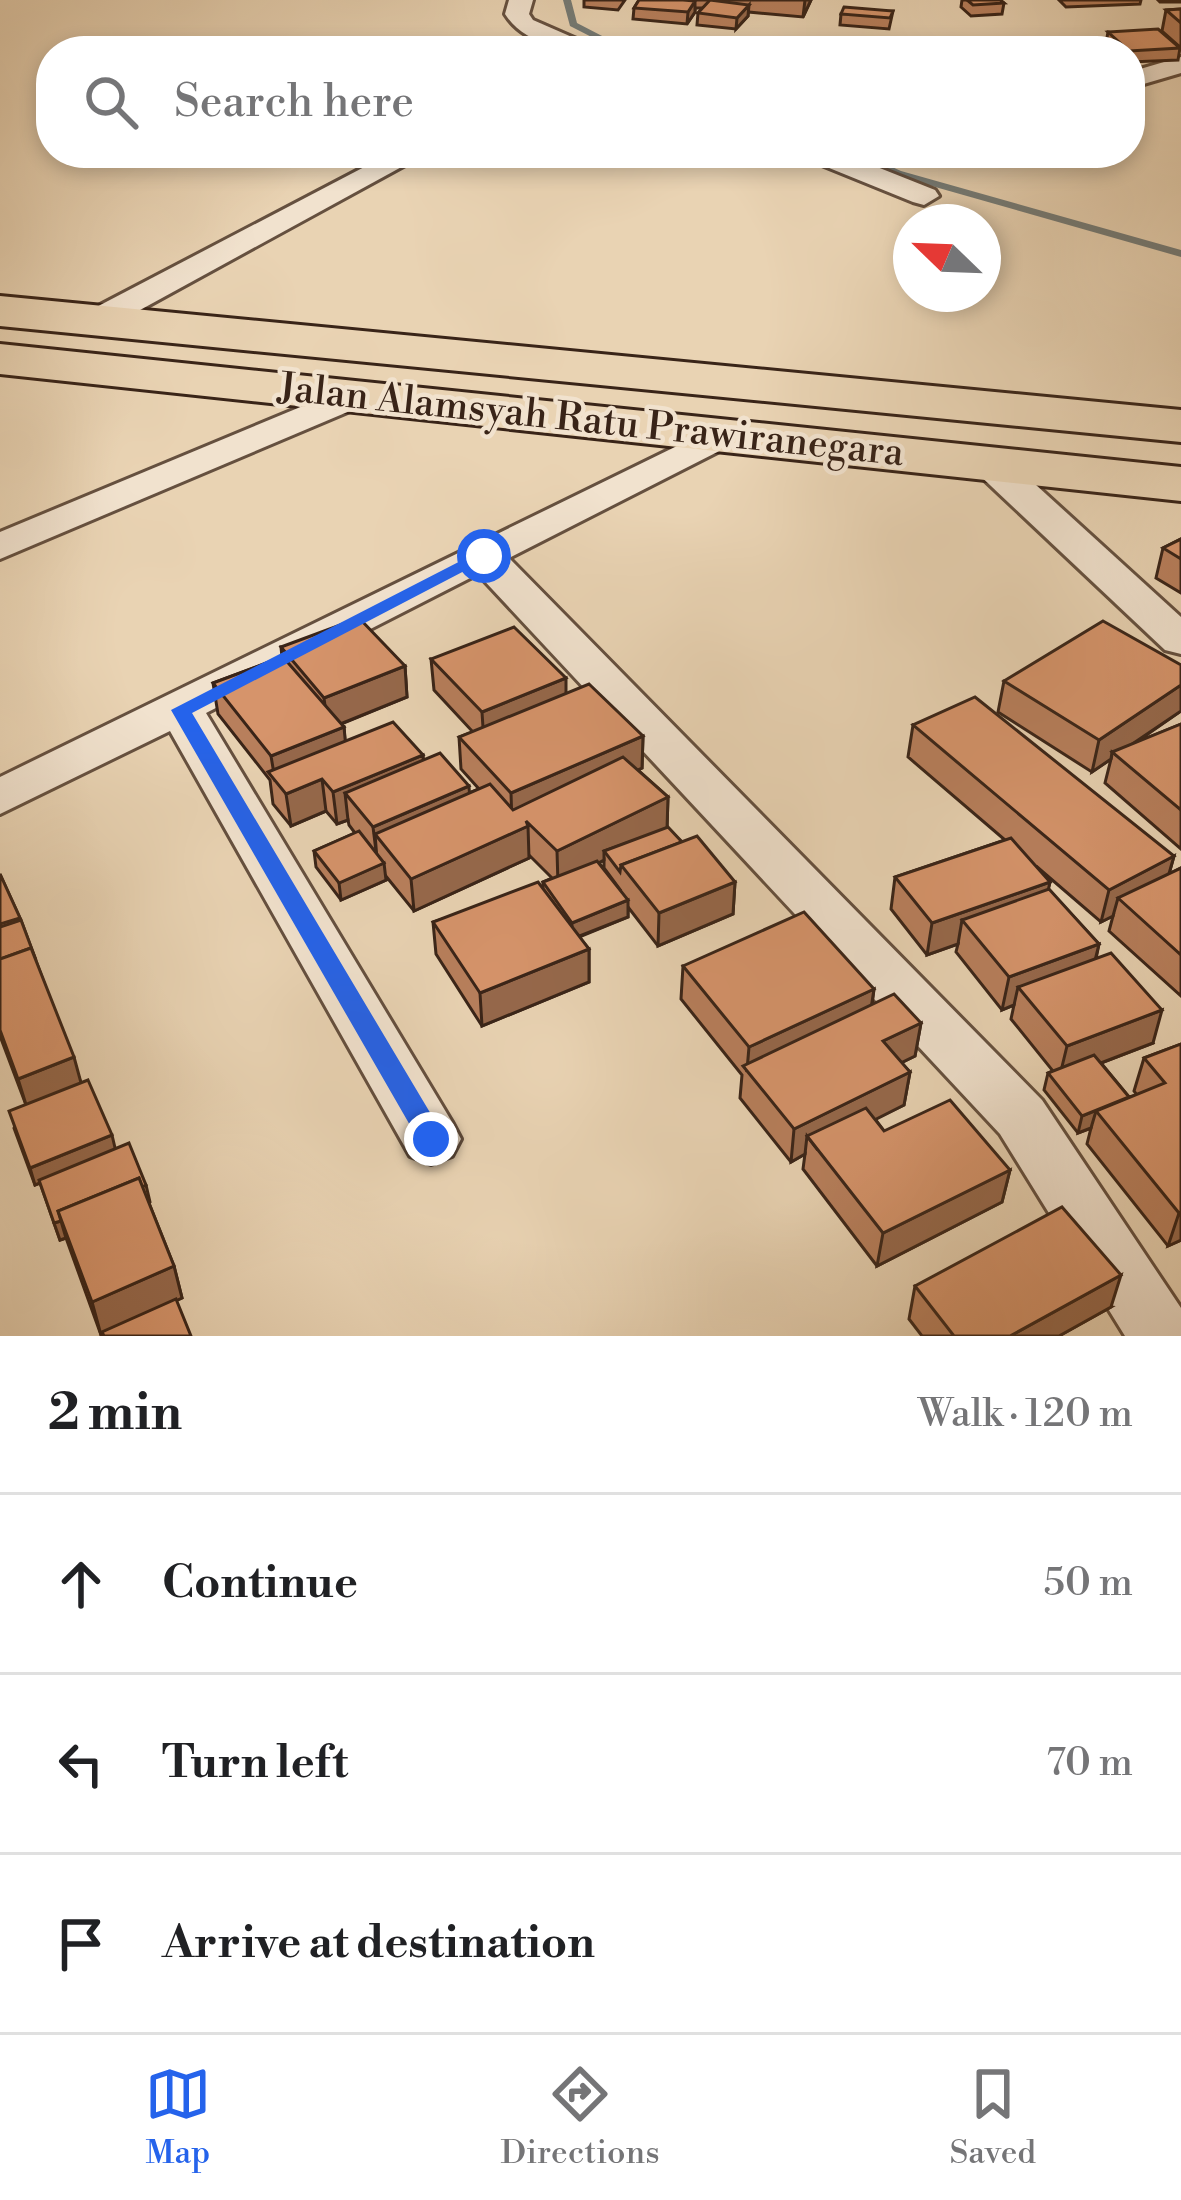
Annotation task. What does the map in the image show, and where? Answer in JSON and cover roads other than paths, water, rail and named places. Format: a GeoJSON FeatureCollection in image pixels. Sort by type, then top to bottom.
{"type":"FeatureCollection","features":[{"type":"Feature","properties":{"kind":"highway","name":"Jalan Alamsyah Ratu Prawiranegara"},"geometry":{"type":"LineString","coordinates":[[0,311],[1181,426]]}},
{"type":"Feature","properties":{"kind":"highway","name":"Jalan Alamsyah Ratu Prawiranegara"},"geometry":{"type":"LineString","coordinates":[[0,359],[1181,484]]}},
{"type":"Feature","properties":{"kind":"street"},"geometry":{"type":"LineString","coordinates":[[521,0],[517,14],[524,25],[553,36]]}},
{"type":"Feature","properties":{"kind":"street"},"geometry":{"type":"LineString","coordinates":[[1145,76],[1181,65]]}},
{"type":"Feature","properties":{"kind":"street"},"geometry":{"type":"LineString","coordinates":[[97,320],[384,168]]}},
{"type":"Feature","properties":{"kind":"street"},"geometry":{"type":"LineString","coordinates":[[854,168],[924,196]]}},
{"type":"Feature","properties":{"kind":"street"},"geometry":{"type":"LineString","coordinates":[[0,547],[351,397]]}},
{"type":"Feature","properties":{"kind":"street"},"geometry":{"type":"LineString","coordinates":[[0,797],[724,434]]}},
{"type":"Feature","properties":{"kind":"street"},"geometry":{"type":"LineString","coordinates":[[988,462],[1143,579],[1181,640]]}},
{"type":"Feature","properties":{"kind":"street"},"geometry":{"type":"LineString","coordinates":[[484,556],[1021,1117],[1164,1336],[1181,1329]]}},
{"type":"Feature","properties":{"kind":"street"},"geometry":{"type":"LineString","coordinates":[[181,710],[431,1139]]}},
{"type":"Feature","properties":{"kind":"waterway"},"geometry":{"type":"LineString","coordinates":[[567,0],[573,24],[597,36]]}},
{"type":"Feature","properties":{"kind":"waterway"},"geometry":{"type":"LineString","coordinates":[[886,168],[1181,254]]}}]}
